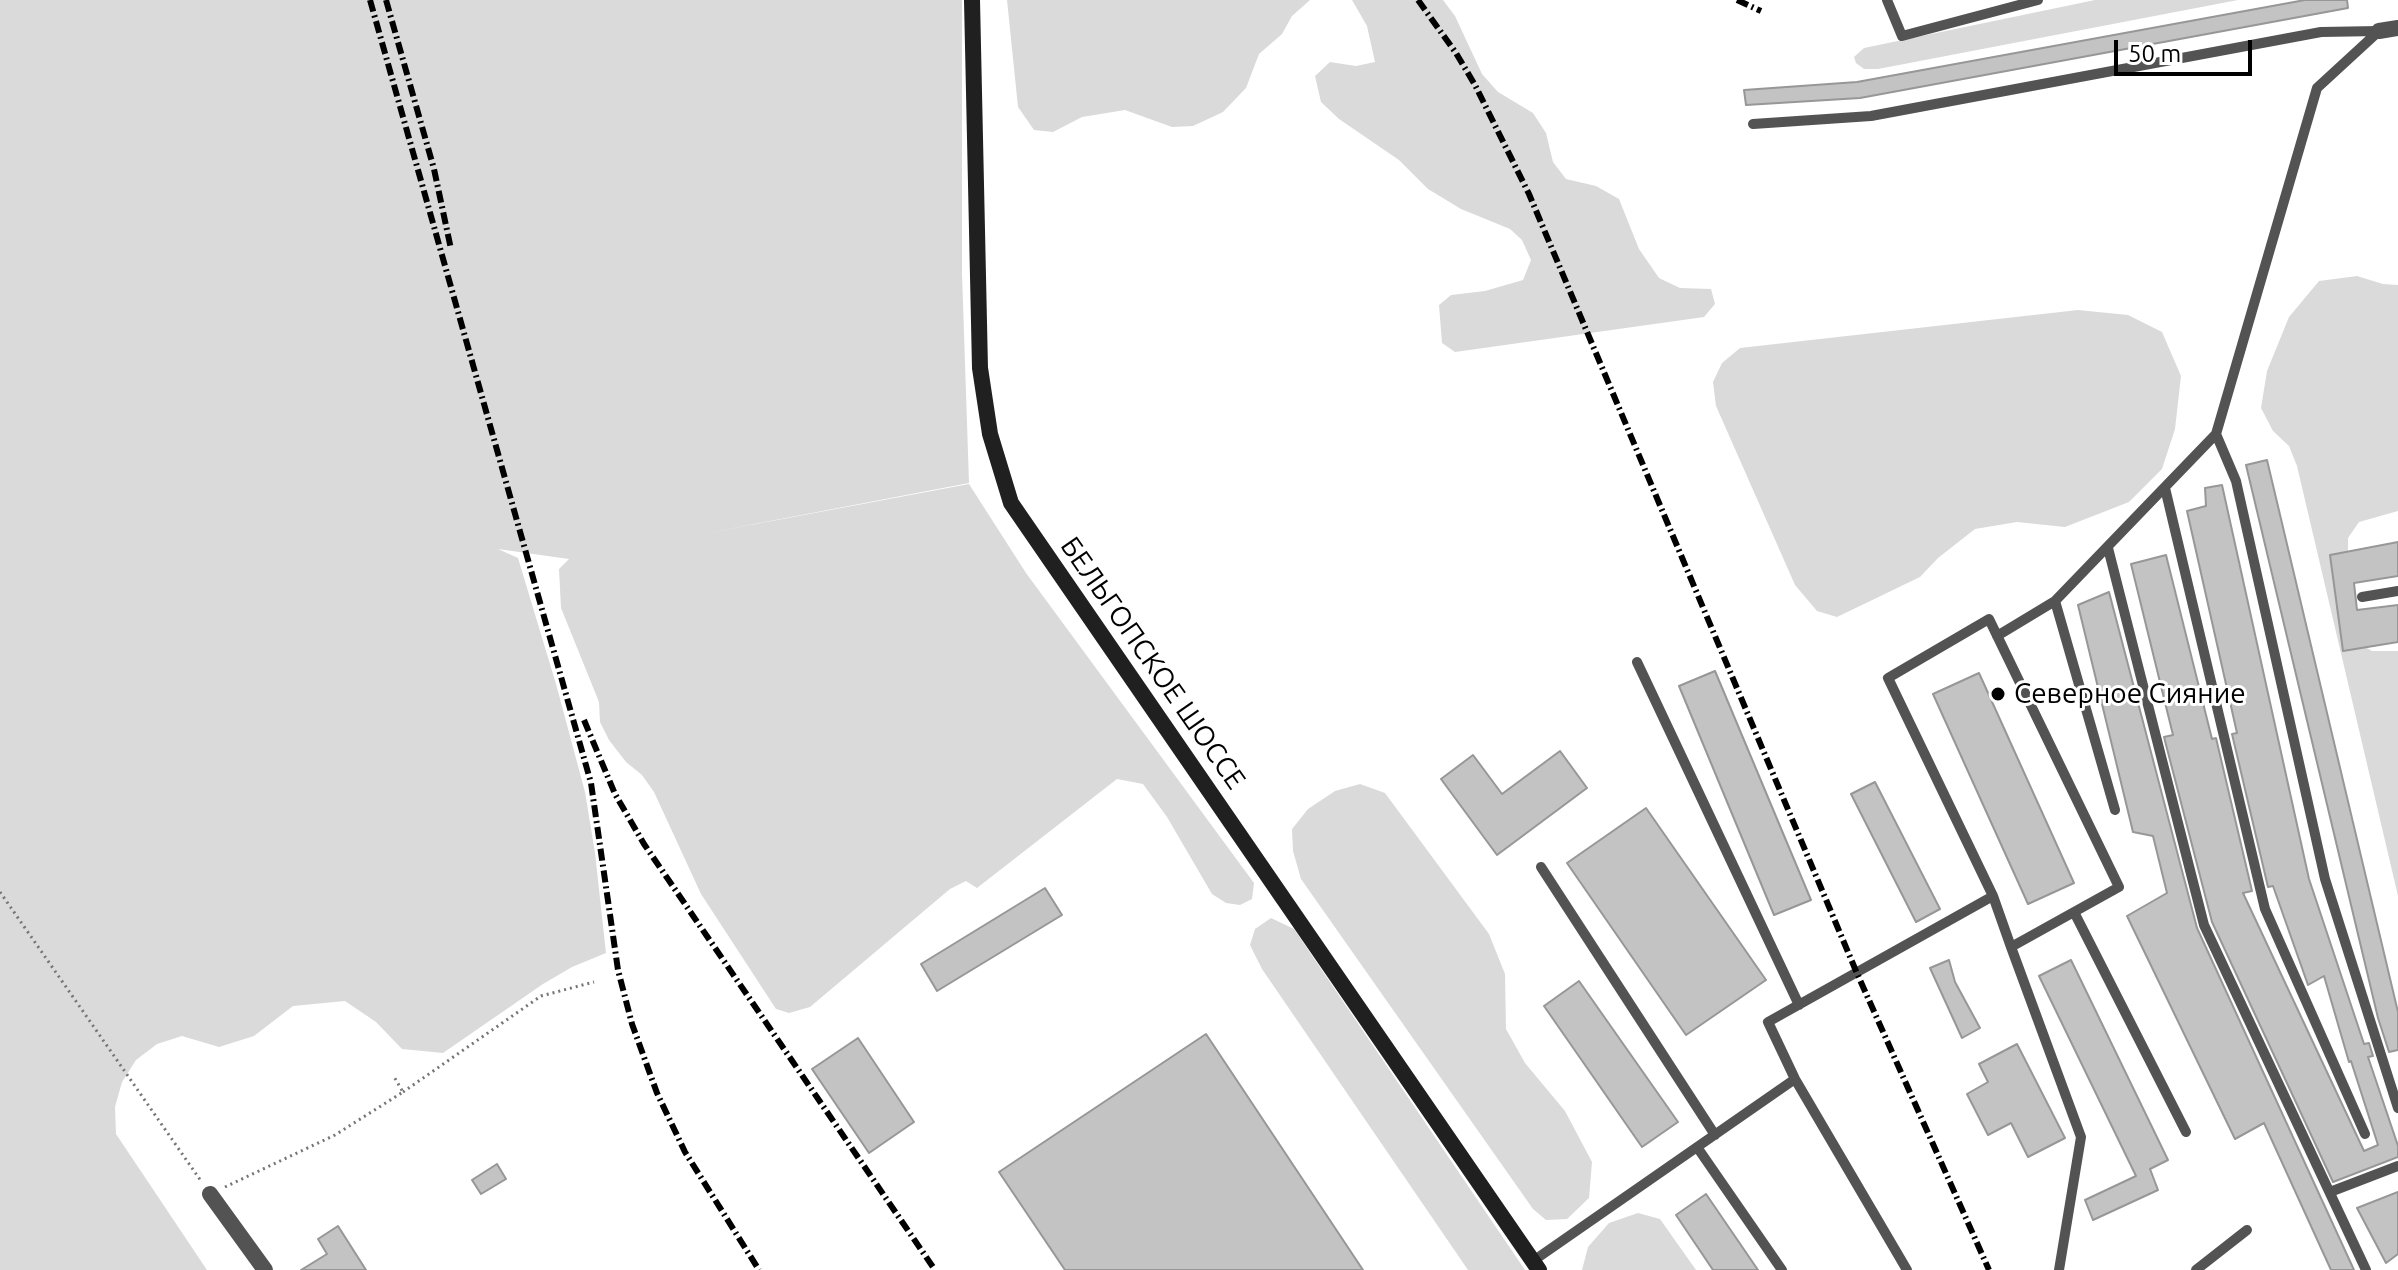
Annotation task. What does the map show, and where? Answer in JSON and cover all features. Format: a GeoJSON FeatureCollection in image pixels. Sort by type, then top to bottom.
{"type":"FeatureCollection","features":[{"type":"Feature","properties":{"kind":"street","name":"БЕЛЬГОПСКОЕ ШОССЕ"},"geometry":{"type":"LineString","coordinates":[[972,0],[980,368],[990,434],[1011,503],[1536,1265]]}},
{"type":"Feature","properties":{"kind":"street"},"geometry":{"type":"LineString","coordinates":[[2379,31],[2398,28]]}},
{"type":"Feature","properties":{"kind":"street"},"geometry":{"type":"LineString","coordinates":[[210,1194],[265,1270]]}},
{"type":"Feature","properties":{"kind":"lane"},"geometry":{"type":"LineString","coordinates":[[1887,0],[1902,36],[2038,0]]}},
{"type":"Feature","properties":{"kind":"lane"},"geometry":{"type":"LineString","coordinates":[[1753,124],[1871,116],[2321,32],[2379,31]]}},
{"type":"Feature","properties":{"kind":"lane"},"geometry":{"type":"LineString","coordinates":[[1997,636],[2055,601],[2216,434],[2317,88],[2379,31]]}},
{"type":"Feature","properties":{"kind":"lane"},"geometry":{"type":"LineString","coordinates":[[2216,434],[2236,481],[2325,879],[2398,1108]]}},
{"type":"Feature","properties":{"kind":"lane"},"geometry":{"type":"LineString","coordinates":[[2165,488],[2265,909],[2365,1134]]}},
{"type":"Feature","properties":{"kind":"lane"},"geometry":{"type":"LineString","coordinates":[[2108,548],[2204,925],[2366,1270]]}},
{"type":"Feature","properties":{"kind":"lane"},"geometry":{"type":"LineString","coordinates":[[2362,597],[2398,591]]}},
{"type":"Feature","properties":{"kind":"lane"},"geometry":{"type":"LineString","coordinates":[[2055,601],[2115,810]]}},
{"type":"Feature","properties":{"kind":"lane"},"geometry":{"type":"LineString","coordinates":[[2011,947],[2119,887],[1989,619],[1888,678],[1993,896],[2011,947],[2081,1137],[2059,1270]]}},
{"type":"Feature","properties":{"kind":"lane"},"geometry":{"type":"LineString","coordinates":[[1637,662],[1799,1005]]}},
{"type":"Feature","properties":{"kind":"lane"},"geometry":{"type":"LineString","coordinates":[[1541,867],[1715,1135]]}},
{"type":"Feature","properties":{"kind":"lane"},"geometry":{"type":"LineString","coordinates":[[1907,1270],[1795,1079],[1768,1022],[1993,896]]}},
{"type":"Feature","properties":{"kind":"lane"},"geometry":{"type":"LineString","coordinates":[[2074,912],[2186,1132]]}},
{"type":"Feature","properties":{"kind":"lane"},"geometry":{"type":"LineString","coordinates":[[1536,1265],[1795,1079]]}},
{"type":"Feature","properties":{"kind":"lane"},"geometry":{"type":"LineString","coordinates":[[1697,1147],[1782,1270]]}},
{"type":"Feature","properties":{"kind":"lane"},"geometry":{"type":"LineString","coordinates":[[2330,1192],[2398,1166]]}},
{"type":"Feature","properties":{"kind":"lane"},"geometry":{"type":"LineString","coordinates":[[2196,1270],[2247,1230]]}},
{"type":"Feature","properties":{"kind":"path"},"geometry":{"type":"LineString","coordinates":[[0,892],[210,1194],[335,1135],[541,996],[594,982]]}},
{"type":"Feature","properties":{"kind":"path"},"geometry":{"type":"LineString","coordinates":[[393,1075],[403,1092]]}},
{"type":"Feature","properties":{"kind":"shaded area"},"geometry":{"type":"Polygon","coordinates":[[[0,0],[962,0],[962,273],[969,483],[697,535],[969,484],[1026,573],[1254,883],[1252,899],[1240,905],[1226,903],[1212,894],[1167,817],[1143,784],[1117,779],[977,888],[966,881],[950,889],[810,1007],[789,1013],[776,1009],[701,894],[654,792],[609,740],[600,722],[599,702],[561,608],[559,569],[569,559],[498,549],[518,558],[585,792],[606,953],[572,967],[543,984],[443,1053],[402,1049],[376,1022],[345,1001],[293,1006],[254,1036],[219,1047],[182,1036],[157,1044],[136,1060],[122,1082],[115,1107],[116,1134],[207,1270],[0,1270],[0,0]]]}},
{"type":"Feature","properties":{"kind":"shaded area"},"geometry":{"type":"Polygon","coordinates":[[[1007,0],[1310,0],[1292,16],[1282,34],[1259,54],[1246,88],[1223,112],[1193,126],[1172,127],[1125,110],[1082,117],[1053,132],[1034,130],[1018,107],[1007,0]]]}},
{"type":"Feature","properties":{"kind":"shaded area"},"geometry":{"type":"Polygon","coordinates":[[[1352,0],[1443,0],[1455,16],[1482,74],[1498,92],[1533,113],[1546,133],[1553,162],[1566,179],[1596,186],[1619,199],[1639,249],[1659,278],[1680,288],[1711,289],[1715,304],[1704,317],[1455,352],[1442,343],[1439,305],[1451,295],[1485,291],[1523,280],[1531,260],[1522,240],[1510,229],[1461,209],[1428,189],[1399,160],[1339,119],[1321,102],[1315,76],[1330,62],[1356,66],[1375,62],[1367,26],[1352,0]]]}},
{"type":"Feature","properties":{"kind":"shaded area"},"geometry":{"type":"Polygon","coordinates":[[[2095,0],[2238,0],[1878,69],[1864,69],[1854,57],[1864,48],[2095,0]]]}},
{"type":"Feature","properties":{"kind":"shaded area"},"geometry":{"type":"Polygon","coordinates":[[[2357,276],[2398,285],[2398,511],[2359,522],[2348,538],[2348,566],[2356,642],[2372,651],[2398,651],[2398,896],[2297,466],[2289,446],[2273,431],[2261,408],[2267,371],[2289,317],[2319,281],[2357,276]]]}},
{"type":"Feature","properties":{"kind":"shaded area"},"geometry":{"type":"Polygon","coordinates":[[[2078,310],[2128,315],[2162,332],[2181,376],[2175,429],[2162,469],[2129,502],[2065,527],[2017,522],[1975,529],[1938,558],[1920,577],[1837,617],[1817,611],[1795,585],[1716,406],[1713,382],[1722,363],[1740,348],[2078,310]]]}},
{"type":"Feature","properties":{"kind":"shaded area"},"geometry":{"type":"Polygon","coordinates":[[[1360,784],[1385,793],[1489,934],[1505,974],[1506,1029],[1525,1063],[1565,1111],[1592,1162],[1589,1198],[1567,1219],[1546,1220],[1533,1209],[1301,879],[1293,851],[1292,829],[1308,809],[1335,791],[1360,784]]]}},
{"type":"Feature","properties":{"kind":"shaded area"},"geometry":{"type":"Polygon","coordinates":[[[1271,918],[1294,929],[1525,1270],[1468,1270],[1262,969],[1250,945],[1255,929],[1271,918]]]}},
{"type":"Feature","properties":{"kind":"shaded area"},"geometry":{"type":"Polygon","coordinates":[[[1638,1213],[1660,1219],[1696,1270],[1582,1270],[1588,1247],[1609,1223],[1638,1213]]]}},
{"type":"Feature","properties":{"kind":"building"},"geometry":{"type":"Polygon","coordinates":[[[2305,0],[2347,0],[2348,8],[1860,98],[1746,105],[1744,90],[1857,82],[2305,0]]]}},
{"type":"Feature","properties":{"kind":"building"},"geometry":{"type":"Polygon","coordinates":[[[2267,460],[2398,1012],[2398,1050],[2389,1052],[2378,1018],[2246,465],[2267,460]]]}},
{"type":"Feature","properties":{"kind":"building"},"geometry":{"type":"Polygon","coordinates":[[[2222,485],[2309,879],[2364,1044],[2369,1043],[2373,1056],[2368,1057],[2398,1146],[2398,1157],[2333,1182],[2212,922],[2164,737],[2173,735],[2131,564],[2166,555],[2212,739],[2216,738],[2252,891],[2243,893],[2364,1151],[2378,1145],[2324,976],[2308,985],[2273,886],[2268,887],[2232,734],[2237,733],[2187,511],[2206,506],[2205,488],[2222,485]]]}},
{"type":"Feature","properties":{"kind":"building"},"geometry":{"type":"Polygon","coordinates":[[[2398,542],[2398,576],[2354,583],[2357,610],[2398,605],[2398,642],[2343,651],[2330,555],[2398,542]]]}},
{"type":"Feature","properties":{"kind":"building"},"geometry":{"type":"Polygon","coordinates":[[[2109,592],[2197,928],[2354,1270],[2331,1270],[2264,1123],[2235,1139],[2127,916],[2167,893],[2153,836],[2133,832],[2078,605],[2109,592]]]}},
{"type":"Feature","properties":{"kind":"building"},"geometry":{"type":"Polygon","coordinates":[[[1715,671],[1811,900],[1774,915],[1679,686],[1715,671]]]}},
{"type":"Feature","properties":{"kind":"building"},"geometry":{"type":"Polygon","coordinates":[[[1979,673],[2074,883],[2028,904],[1933,694],[1979,673]]]}},
{"type":"Feature","properties":{"kind":"building"},"geometry":{"type":"Polygon","coordinates":[[[1560,751],[1587,788],[1497,855],[1441,779],[1473,755],[1502,794],[1560,751]]]}},
{"type":"Feature","properties":{"kind":"building"},"geometry":{"type":"Polygon","coordinates":[[[1875,782],[1940,909],[1916,922],[1851,794],[1875,782]]]}},
{"type":"Feature","properties":{"kind":"building"},"geometry":{"type":"Polygon","coordinates":[[[1646,808],[1766,980],[1686,1035],[1567,863],[1646,808]]]}},
{"type":"Feature","properties":{"kind":"building"},"geometry":{"type":"Polygon","coordinates":[[[1045,888],[1062,915],[937,991],[921,964],[1045,888]]]}},
{"type":"Feature","properties":{"kind":"building"},"geometry":{"type":"Polygon","coordinates":[[[1949,960],[1955,982],[1980,1028],[1962,1038],[1930,968],[1949,960]]]}},
{"type":"Feature","properties":{"kind":"building"},"geometry":{"type":"Polygon","coordinates":[[[2071,960],[2168,1160],[2150,1169],[2158,1190],[2093,1220],[2085,1200],[2136,1176],[2039,976],[2071,960]]]}},
{"type":"Feature","properties":{"kind":"building"},"geometry":{"type":"Polygon","coordinates":[[[1579,981],[1678,1122],[1642,1147],[1544,1006],[1579,981]]]}},
{"type":"Feature","properties":{"kind":"building"},"geometry":{"type":"Polygon","coordinates":[[[1206,1034],[1363,1270],[1065,1270],[999,1172],[1206,1034]]]}},
{"type":"Feature","properties":{"kind":"building"},"geometry":{"type":"Polygon","coordinates":[[[858,1038],[914,1122],[869,1153],[812,1069],[858,1038]]]}},
{"type":"Feature","properties":{"kind":"building"},"geometry":{"type":"Polygon","coordinates":[[[2017,1044],[2065,1138],[2028,1157],[2011,1123],[1988,1135],[1967,1094],[1988,1082],[1979,1064],[2017,1044]]]}},
{"type":"Feature","properties":{"kind":"building"},"geometry":{"type":"Polygon","coordinates":[[[497,1164],[506,1179],[481,1194],[472,1180],[497,1164]]]}},
{"type":"Feature","properties":{"kind":"building"},"geometry":{"type":"Polygon","coordinates":[[[2398,1192],[2398,1254],[2386,1263],[2357,1208],[2398,1192]]]}},
{"type":"Feature","properties":{"kind":"building"},"geometry":{"type":"Polygon","coordinates":[[[1706,1194],[1758,1270],[1713,1270],[1676,1215],[1706,1194]]]}},
{"type":"Feature","properties":{"kind":"building"},"geometry":{"type":"Polygon","coordinates":[[[338,1226],[366,1270],[301,1270],[327,1254],[318,1239],[338,1226]]]}},
{"type":"Feature","properties":{"kind":"railway"},"geometry":{"type":"LineString","coordinates":[[370,0],[591,783],[618,970],[632,1024],[657,1093],[685,1152],[759,1270]]}},
{"type":"Feature","properties":{"kind":"railway"},"geometry":{"type":"LineString","coordinates":[[386,0],[434,169],[451,249]]}},
{"type":"Feature","properties":{"kind":"railway"},"geometry":{"type":"LineString","coordinates":[[1418,0],[1475,85],[1529,194],[1856,971],[1989,1270]]}},
{"type":"Feature","properties":{"kind":"railway"},"geometry":{"type":"LineString","coordinates":[[1737,0],[1761,11]]}},
{"type":"Feature","properties":{"kind":"railway"},"geometry":{"type":"LineString","coordinates":[[584,720],[615,794],[644,844],[935,1270]]}},
{"type":"Feature","properties":{"kind":"place","name":"Северное Сияние"},"geometry":{"type":"Point","coordinates":[1998,694]}}]}
